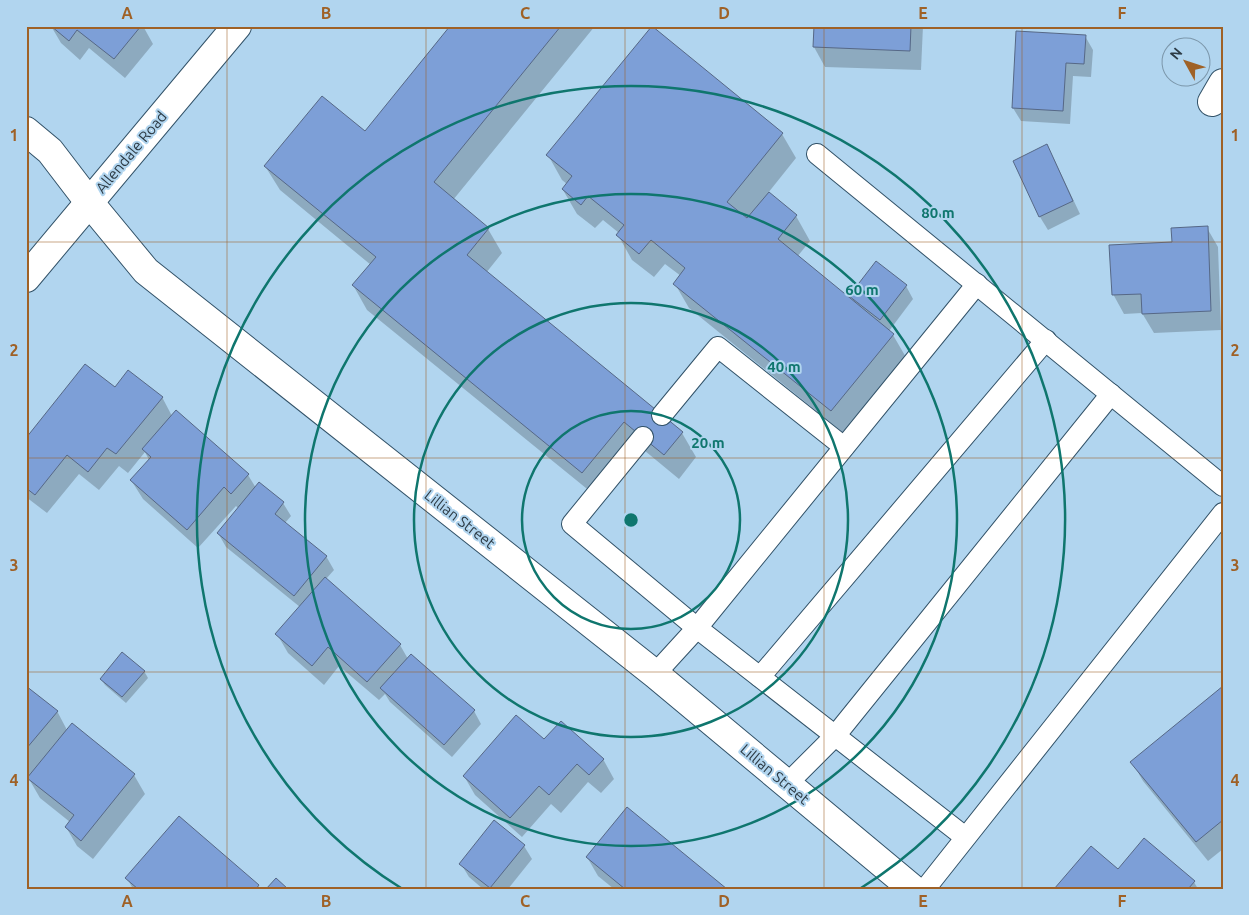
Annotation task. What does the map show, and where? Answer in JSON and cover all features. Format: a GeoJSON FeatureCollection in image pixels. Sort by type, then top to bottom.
{"type":"FeatureCollection","features":[{"type":"Feature","properties":{"kind":"street","name":"Allendale Road"},"geometry":{"type":"LineString","coordinates":[[26,278],[237,26]]}},
{"type":"Feature","properties":{"kind":"street","name":"Lillian Street"},"geometry":{"type":"LineString","coordinates":[[26,130],[50,151],[89,202],[146,270],[655,674],[913,889]]}},
{"type":"Feature","properties":{"kind":"lane"},"geometry":{"type":"LineString","coordinates":[[818,154],[1223,486]]}},
{"type":"Feature","properties":{"kind":"lane"},"geometry":{"type":"LineString","coordinates":[[655,674],[697,628],[977,284]]}},
{"type":"Feature","properties":{"kind":"lane"},"geometry":{"type":"LineString","coordinates":[[760,677],[1046,340]]}},
{"type":"Feature","properties":{"kind":"lane"},"geometry":{"type":"LineString","coordinates":[[662,415],[718,347],[844,447]]}},
{"type":"Feature","properties":{"kind":"lane"},"geometry":{"type":"LineString","coordinates":[[787,784],[835,736],[1112,394]]}},
{"type":"Feature","properties":{"kind":"lane"},"geometry":{"type":"LineString","coordinates":[[643,437],[572,524],[697,628],[965,837]]}},
{"type":"Feature","properties":{"kind":"lane"},"geometry":{"type":"LineString","coordinates":[[925,889],[1223,513]]}},
{"type":"Feature","properties":{"kind":"building"},"geometry":{"type":"Polygon","coordinates":[[[51,26],[141,26],[114,59],[77,30],[69,41],[51,26]]]}},
{"type":"Feature","properties":{"kind":"building"},"geometry":{"type":"Polygon","coordinates":[[[450,26],[561,26],[434,182],[489,228],[467,255],[683,432],[664,455],[624,422],[582,473],[352,285],[376,257],[264,166],[322,96],[365,131],[450,26]]]}},
{"type":"Feature","properties":{"kind":"building"},"geometry":{"type":"Polygon","coordinates":[[[652,26],[783,133],[727,202],[747,218],[769,192],[797,215],[778,239],[894,334],[831,411],[673,284],[685,268],[651,240],[639,254],[616,235],[624,225],[588,196],[581,205],[562,189],[572,176],[546,155],[652,26]]]}},
{"type":"Feature","properties":{"kind":"building"},"geometry":{"type":"Polygon","coordinates":[[[814,26],[911,26],[910,51],[813,47],[814,26]]]}},
{"type":"Feature","properties":{"kind":"building"},"geometry":{"type":"Polygon","coordinates":[[[1016,31],[1086,35],[1084,64],[1066,63],[1063,111],[1012,108],[1016,31]]]}},
{"type":"Feature","properties":{"kind":"building"},"geometry":{"type":"Polygon","coordinates":[[[1047,144],[1073,201],[1039,217],[1013,161],[1047,144]]]}},
{"type":"Feature","properties":{"kind":"building"},"geometry":{"type":"Polygon","coordinates":[[[1208,226],[1211,311],[1142,314],[1141,294],[1112,295],[1109,245],[1172,242],[1171,228],[1208,226]]]}},
{"type":"Feature","properties":{"kind":"building"},"geometry":{"type":"Polygon","coordinates":[[[876,261],[907,285],[880,320],[849,296],[876,261]]]}},
{"type":"Feature","properties":{"kind":"building"},"geometry":{"type":"Polygon","coordinates":[[[85,364],[115,387],[128,370],[163,397],[116,454],[107,448],[88,472],[67,455],[35,495],[26,488],[26,438],[85,364]]]}},
{"type":"Feature","properties":{"kind":"building"},"geometry":{"type":"Polygon","coordinates":[[[176,410],[249,474],[231,494],[224,487],[187,530],[130,480],[151,457],[142,449],[176,410]]]}},
{"type":"Feature","properties":{"kind":"building"},"geometry":{"type":"Polygon","coordinates":[[[259,482],[284,502],[275,514],[327,556],[294,596],[217,533],[259,482]]]}},
{"type":"Feature","properties":{"kind":"building"},"geometry":{"type":"Polygon","coordinates":[[[325,577],[401,644],[367,682],[328,647],[312,666],[275,634],[325,577]]]}},
{"type":"Feature","properties":{"kind":"building"},"geometry":{"type":"Polygon","coordinates":[[[122,652],[145,671],[122,697],[100,679],[122,652]]]}},
{"type":"Feature","properties":{"kind":"building"},"geometry":{"type":"Polygon","coordinates":[[[411,654],[475,710],[444,745],[380,688],[411,654]]]}},
{"type":"Feature","properties":{"kind":"building"},"geometry":{"type":"Polygon","coordinates":[[[26,686],[58,711],[26,749],[26,686]]]}},
{"type":"Feature","properties":{"kind":"building"},"geometry":{"type":"Polygon","coordinates":[[[1223,686],[1223,820],[1196,842],[1130,762],[1223,686]]]}},
{"type":"Feature","properties":{"kind":"building"},"geometry":{"type":"Polygon","coordinates":[[[516,715],[544,739],[561,721],[604,759],[589,775],[577,764],[549,795],[539,786],[510,818],[463,776],[516,715]]]}},
{"type":"Feature","properties":{"kind":"building"},"geometry":{"type":"Polygon","coordinates":[[[72,723],[135,774],[81,841],[65,827],[74,815],[27,778],[72,723]]]}},
{"type":"Feature","properties":{"kind":"building"},"geometry":{"type":"Polygon","coordinates":[[[627,807],[727,889],[625,889],[586,857],[627,807]]]}},
{"type":"Feature","properties":{"kind":"building"},"geometry":{"type":"Polygon","coordinates":[[[179,816],[259,885],[256,889],[138,889],[125,878],[179,816]]]}},
{"type":"Feature","properties":{"kind":"building"},"geometry":{"type":"Polygon","coordinates":[[[494,820],[525,845],[490,888],[459,864],[494,820]]]}},
{"type":"Feature","properties":{"kind":"building"},"geometry":{"type":"Polygon","coordinates":[[[1144,838],[1195,881],[1188,889],[1054,889],[1091,846],[1118,869],[1144,838]]]}},
{"type":"Feature","properties":{"kind":"building"},"geometry":{"type":"Polygon","coordinates":[[[276,878],[288,889],[266,889],[276,878]]]}}]}
